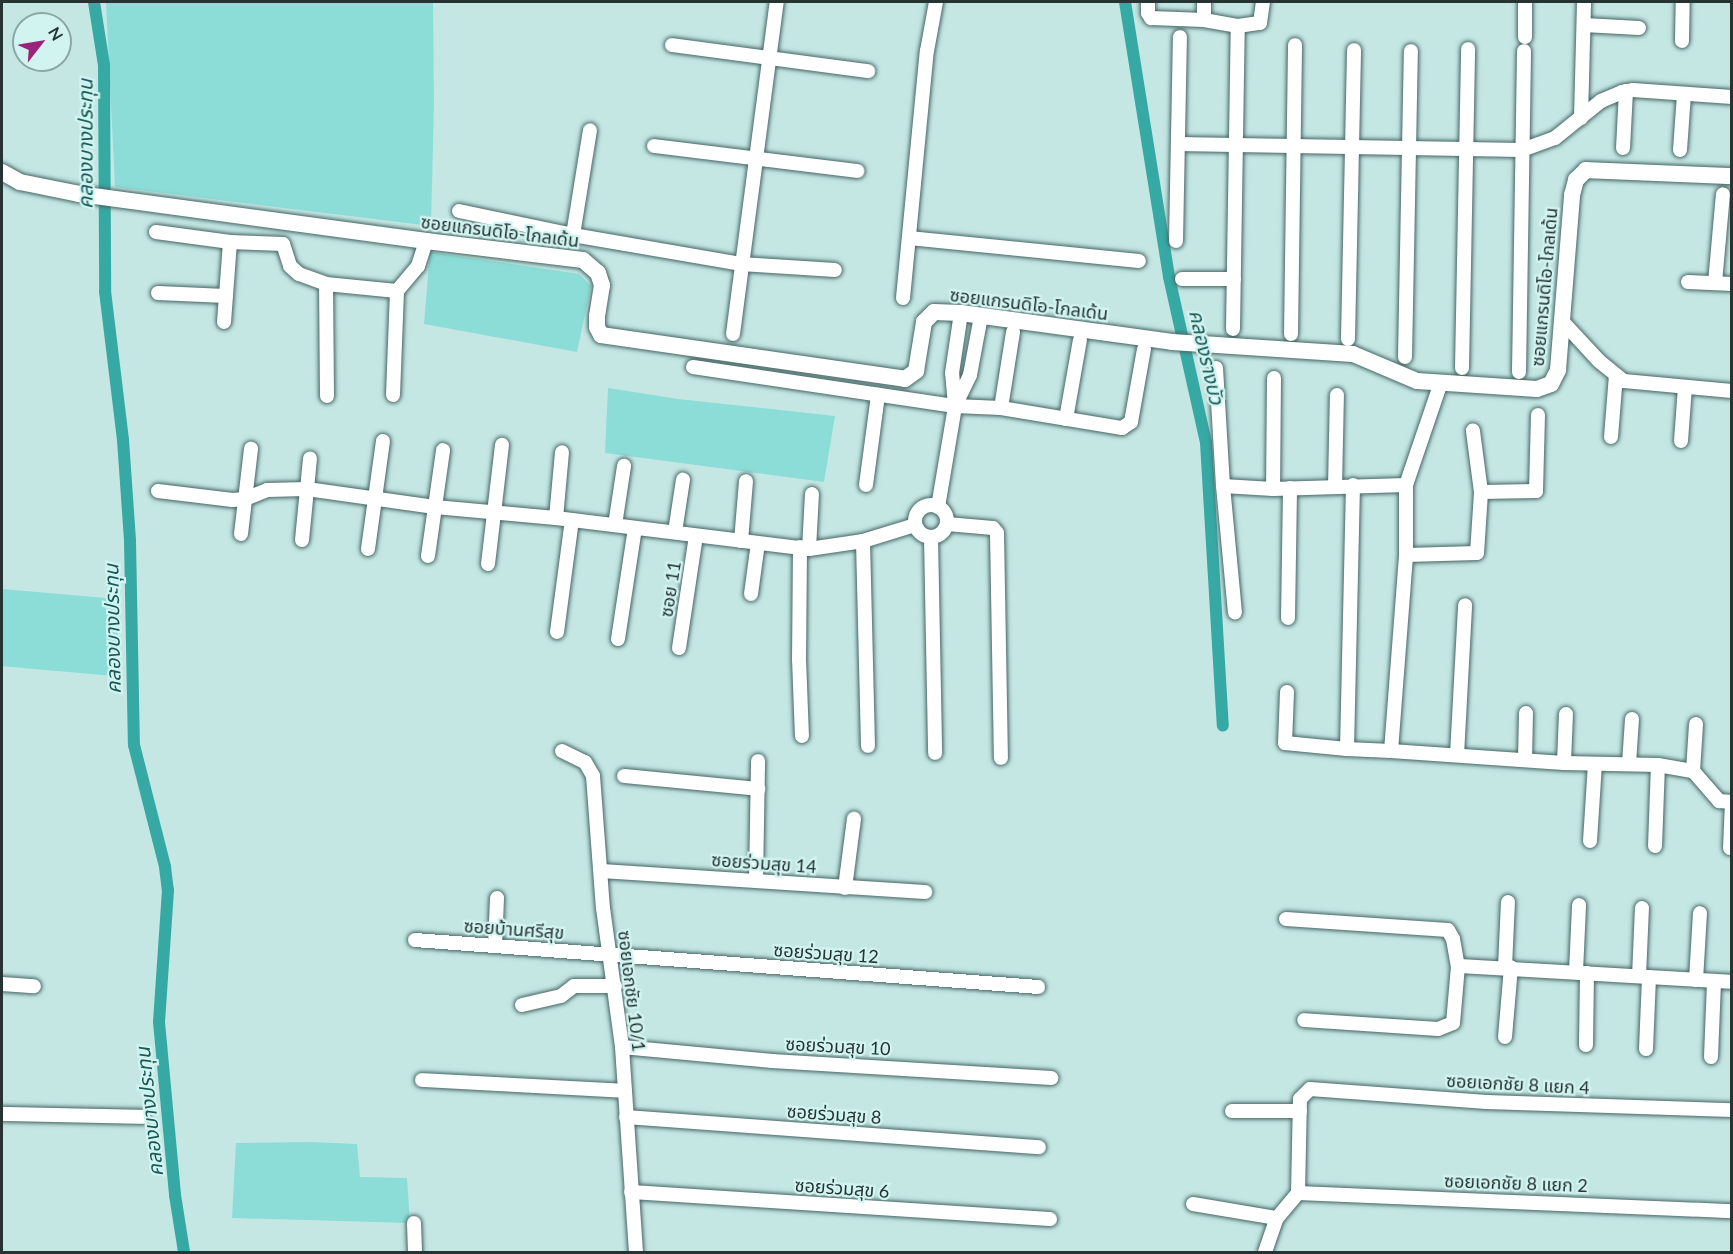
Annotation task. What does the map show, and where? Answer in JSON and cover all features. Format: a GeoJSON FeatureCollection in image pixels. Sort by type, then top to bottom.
{"type":"FeatureCollection","features":[{"type":"Feature","properties":{"kind":"street"},"geometry":{"type":"LineString","coordinates":[[733,334],[777,2]]}},
{"type":"Feature","properties":{"kind":"street"},"geometry":{"type":"LineString","coordinates":[[903,298],[927,51],[936,2]]}},
{"type":"Feature","properties":{"kind":"street"},"geometry":{"type":"LineString","coordinates":[[1148,2],[1148,13],[1151,18],[1204,20],[1238,26],[1260,23],[1263,2]]}},
{"type":"Feature","properties":{"kind":"street"},"geometry":{"type":"LineString","coordinates":[[1204,2],[1204,20]]}},
{"type":"Feature","properties":{"kind":"street"},"geometry":{"type":"LineString","coordinates":[[1519,372],[1525,2]]}},
{"type":"Feature","properties":{"kind":"street"},"geometry":{"type":"LineString","coordinates":[[1581,118],[1584,2]]}},
{"type":"Feature","properties":{"kind":"street"},"geometry":{"type":"LineString","coordinates":[[1682,41],[1683,2]]}},
{"type":"Feature","properties":{"kind":"street"},"geometry":{"type":"LineString","coordinates":[[1584,25],[1639,28]]}},
{"type":"Feature","properties":{"kind":"street"},"geometry":{"type":"LineString","coordinates":[[1233,329],[1238,26]]}},
{"type":"Feature","properties":{"kind":"street"},"geometry":{"type":"LineString","coordinates":[[1176,241],[1180,36]]}},
{"type":"Feature","properties":{"kind":"street"},"geometry":{"type":"LineString","coordinates":[[672,45],[868,70]]}},
{"type":"Feature","properties":{"kind":"street"},"geometry":{"type":"LineString","coordinates":[[1291,334],[1295,45]]}},
{"type":"Feature","properties":{"kind":"street"},"geometry":{"type":"LineString","coordinates":[[1462,368],[1468,49]]}},
{"type":"Feature","properties":{"kind":"street"},"geometry":{"type":"LineString","coordinates":[[1348,339],[1350,147],[1354,50]]}},
{"type":"Feature","properties":{"kind":"street"},"geometry":{"type":"LineString","coordinates":[[1404,357],[1411,51]]}},
{"type":"Feature","properties":{"kind":"street"},"geometry":{"type":"LineString","coordinates":[[1623,148],[1626,91]]}},
{"type":"Feature","properties":{"kind":"street"},"geometry":{"type":"LineString","coordinates":[[1178,144],[1522,150],[1550,142],[1611,95],[1626,91],[1731,97]]}},
{"type":"Feature","properties":{"kind":"street"},"geometry":{"type":"LineString","coordinates":[[1680,150],[1684,94]]}},
{"type":"Feature","properties":{"kind":"street"},"geometry":{"type":"LineString","coordinates":[[573,235],[590,130]]}},
{"type":"Feature","properties":{"kind":"street"},"geometry":{"type":"LineString","coordinates":[[654,146],[857,171]]}},
{"type":"Feature","properties":{"kind":"street","name":"ซอยแกรนดิโอ-โกลเด้น"},"geometry":{"type":"LineString","coordinates":[[2,172],[20,182],[80,194],[583,260],[598,273],[602,285],[597,316],[597,327],[601,335],[905,379],[916,371],[926,318],[934,312],[961,313],[1172,342],[1353,354],[1418,381],[1440,385],[1537,389],[1551,384],[1558,370],[1572,195],[1576,180],[1586,170],[1731,176]]}},
{"type":"Feature","properties":{"kind":"street"},"geometry":{"type":"LineString","coordinates":[[1715,283],[1723,194]]}},
{"type":"Feature","properties":{"kind":"street"},"geometry":{"type":"LineString","coordinates":[[459,211],[573,235],[741,264],[835,270]]}},
{"type":"Feature","properties":{"kind":"street"},"geometry":{"type":"LineString","coordinates":[[156,232],[230,242],[283,244],[290,266],[299,274],[326,284],[397,291]]}},
{"type":"Feature","properties":{"kind":"street"},"geometry":{"type":"LineString","coordinates":[[909,238],[1139,261]]}},
{"type":"Feature","properties":{"kind":"street"},"geometry":{"type":"LineString","coordinates":[[393,395],[397,291],[418,266],[426,241]]}},
{"type":"Feature","properties":{"kind":"street"},"geometry":{"type":"LineString","coordinates":[[224,322],[230,242]]}},
{"type":"Feature","properties":{"kind":"street"},"geometry":{"type":"LineString","coordinates":[[1182,279],[1234,279]]}},
{"type":"Feature","properties":{"kind":"street"},"geometry":{"type":"LineString","coordinates":[[1688,282],[1731,284]]}},
{"type":"Feature","properties":{"kind":"street"},"geometry":{"type":"LineString","coordinates":[[326,284],[327,396]]}},
{"type":"Feature","properties":{"kind":"street"},"geometry":{"type":"LineString","coordinates":[[158,293],[226,296]]}},
{"type":"Feature","properties":{"kind":"street"},"geometry":{"type":"LineString","coordinates":[[938,507],[955,406],[952,373],[961,313]]}},
{"type":"Feature","properties":{"kind":"street"},"geometry":{"type":"LineString","coordinates":[[955,406],[970,375],[981,316]]}},
{"type":"Feature","properties":{"kind":"street"},"geometry":{"type":"LineString","coordinates":[[1562,321],[1599,361],[1624,381],[1731,391]]}},
{"type":"Feature","properties":{"kind":"street"},"geometry":{"type":"LineString","coordinates":[[1001,408],[1013,332]]}},
{"type":"Feature","properties":{"kind":"street"},"geometry":{"type":"LineString","coordinates":[[1066,419],[1080,340]]}},
{"type":"Feature","properties":{"kind":"street"},"geometry":{"type":"LineString","coordinates":[[693,367],[955,406],[1001,408],[1122,428],[1128,427],[1144,349]]}},
{"type":"Feature","properties":{"kind":"street"},"geometry":{"type":"LineString","coordinates":[[1216,368],[1223,486],[1235,612]]}},
{"type":"Feature","properties":{"kind":"street"},"geometry":{"type":"LineString","coordinates":[[1611,437],[1616,375]]}},
{"type":"Feature","properties":{"kind":"street"},"geometry":{"type":"LineString","coordinates":[[1273,489],[1274,378]]}},
{"type":"Feature","properties":{"kind":"street"},"geometry":{"type":"LineString","coordinates":[[1391,751],[1406,555],[1406,485],[1440,385]]}},
{"type":"Feature","properties":{"kind":"street"},"geometry":{"type":"LineString","coordinates":[[1681,441],[1685,387]]}},
{"type":"Feature","properties":{"kind":"street"},"geometry":{"type":"LineString","coordinates":[[866,485],[879,394]]}},
{"type":"Feature","properties":{"kind":"street"},"geometry":{"type":"LineString","coordinates":[[1335,487],[1336,395]]}},
{"type":"Feature","properties":{"kind":"street"},"geometry":{"type":"LineString","coordinates":[[1481,492],[1536,490],[1538,415]]}},
{"type":"Feature","properties":{"kind":"street"},"geometry":{"type":"LineString","coordinates":[[1406,555],[1478,553],[1481,492],[1473,431]]}},
{"type":"Feature","properties":{"kind":"street"},"geometry":{"type":"LineString","coordinates":[[368,549],[383,441]]}},
{"type":"Feature","properties":{"kind":"street"},"geometry":{"type":"LineString","coordinates":[[488,564],[502,445]]}},
{"type":"Feature","properties":{"kind":"street"},"geometry":{"type":"LineString","coordinates":[[241,534],[251,449]]}},
{"type":"Feature","properties":{"kind":"street"},"geometry":{"type":"LineString","coordinates":[[428,556],[443,450]]}},
{"type":"Feature","properties":{"kind":"street"},"geometry":{"type":"LineString","coordinates":[[556,518],[562,452]]}},
{"type":"Feature","properties":{"kind":"street"},"geometry":{"type":"LineString","coordinates":[[302,540],[310,458]]}},
{"type":"Feature","properties":{"kind":"street"},"geometry":{"type":"LineString","coordinates":[[615,525],[624,466]]}},
{"type":"Feature","properties":{"kind":"street"},"geometry":{"type":"LineString","coordinates":[[675,532],[682,480]]}},
{"type":"Feature","properties":{"kind":"street"},"geometry":{"type":"LineString","coordinates":[[741,541],[746,481]]}},
{"type":"Feature","properties":{"kind":"street"},"geometry":{"type":"LineString","coordinates":[[1347,748],[1353,485]]}},
{"type":"Feature","properties":{"kind":"street"},"geometry":{"type":"LineString","coordinates":[[1223,486],[1273,489],[1406,485]]}},
{"type":"Feature","properties":{"kind":"street"},"geometry":{"type":"LineString","coordinates":[[1288,618],[1290,488]]}},
{"type":"Feature","properties":{"kind":"street"},"geometry":{"type":"LineString","coordinates":[[158,491],[232,500],[245,499],[267,490],[307,489],[435,507],[556,518],[804,548],[863,541],[915,525]]}},
{"type":"Feature","properties":{"kind":"street"},"geometry":{"type":"LineString","coordinates":[[802,736],[799,659],[804,548],[812,494]]}},
{"type":"Feature","properties":{"kind":"street"},"geometry":{"type":"LineString","coordinates":[[931,505],[938,507],[947,516],[944,532],[931,537],[923,536],[915,525],[915,517],[921,508],[931,505]]}},
{"type":"Feature","properties":{"kind":"street"},"geometry":{"type":"LineString","coordinates":[[557,633],[572,520]]}},
{"type":"Feature","properties":{"kind":"street"},"geometry":{"type":"LineString","coordinates":[[947,524],[997,530],[1001,758]]}},
{"type":"Feature","properties":{"kind":"street"},"geometry":{"type":"LineString","coordinates":[[618,639],[635,528]]}},
{"type":"Feature","properties":{"kind":"street","name":"ซอย 11"},"geometry":{"type":"LineString","coordinates":[[679,648],[696,536]]}},
{"type":"Feature","properties":{"kind":"street"},"geometry":{"type":"LineString","coordinates":[[931,537],[935,753]]}},
{"type":"Feature","properties":{"kind":"street"},"geometry":{"type":"LineString","coordinates":[[863,541],[868,746]]}},
{"type":"Feature","properties":{"kind":"street"},"geometry":{"type":"LineString","coordinates":[[751,594],[758,543]]}},
{"type":"Feature","properties":{"kind":"street"},"geometry":{"type":"LineString","coordinates":[[1457,755],[1465,605]]}},
{"type":"Feature","properties":{"kind":"street"},"geometry":{"type":"LineString","coordinates":[[1287,692],[1285,744],[1564,763],[1658,765],[1693,771],[1719,801],[1731,801],[1730,848]]}},
{"type":"Feature","properties":{"kind":"street"},"geometry":{"type":"LineString","coordinates":[[1525,760],[1526,713]]}},
{"type":"Feature","properties":{"kind":"street"},"geometry":{"type":"LineString","coordinates":[[1564,763],[1566,714]]}},
{"type":"Feature","properties":{"kind":"street"},"geometry":{"type":"LineString","coordinates":[[1629,764],[1632,719]]}},
{"type":"Feature","properties":{"kind":"street"},"geometry":{"type":"LineString","coordinates":[[1693,771],[1696,724]]}},
{"type":"Feature","properties":{"kind":"street","name":"ซอยเอกชัย 10/1"},"geometry":{"type":"LineString","coordinates":[[562,751],[585,762],[593,777],[600,871],[622,1047],[636,1252]]}},
{"type":"Feature","properties":{"kind":"street"},"geometry":{"type":"LineString","coordinates":[[756,880],[758,761]]}},
{"type":"Feature","properties":{"kind":"street"},"geometry":{"type":"LineString","coordinates":[[1590,841],[1595,764]]}},
{"type":"Feature","properties":{"kind":"street"},"geometry":{"type":"LineString","coordinates":[[1655,846],[1658,765]]}},
{"type":"Feature","properties":{"kind":"street"},"geometry":{"type":"LineString","coordinates":[[624,776],[758,789]]}},
{"type":"Feature","properties":{"kind":"street"},"geometry":{"type":"LineString","coordinates":[[845,888],[854,819]]}},
{"type":"Feature","properties":{"kind":"street","name":"ซอยร่วมสุข 14"},"geometry":{"type":"LineString","coordinates":[[600,871],[924,892]]}},
{"type":"Feature","properties":{"kind":"street"},"geometry":{"type":"LineString","coordinates":[[495,946],[497,898]]}},
{"type":"Feature","properties":{"kind":"street"},"geometry":{"type":"LineString","coordinates":[[1505,1036],[1508,902]]}},
{"type":"Feature","properties":{"kind":"street"},"geometry":{"type":"LineString","coordinates":[[1579,905],[1586,1046]]}},
{"type":"Feature","properties":{"kind":"street"},"geometry":{"type":"LineString","coordinates":[[1642,908],[1646,1049]]}},
{"type":"Feature","properties":{"kind":"street"},"geometry":{"type":"LineString","coordinates":[[1696,980],[1700,913]]}},
{"type":"Feature","properties":{"kind":"street"},"geometry":{"type":"LineString","coordinates":[[1286,920],[1448,930],[1453,939],[1458,966],[1453,1023],[1438,1029],[1304,1020]]}},
{"type":"Feature","properties":{"kind":"street","name":"ซอยบ้านศรีสุข"},"geometry":{"type":"LineString","coordinates":[[415,940],[611,954]]}},
{"type":"Feature","properties":{"kind":"street","name":"ซอยร่วมสุข 12"},"geometry":{"type":"LineString","coordinates":[[611,954],[1038,987]]}},
{"type":"Feature","properties":{"kind":"street"},"geometry":{"type":"LineString","coordinates":[[1458,966],[1508,967],[1731,982]]}},
{"type":"Feature","properties":{"kind":"street"},"geometry":{"type":"LineString","coordinates":[[1711,1056],[1714,981]]}},
{"type":"Feature","properties":{"kind":"street"},"geometry":{"type":"LineString","coordinates":[[2,984],[34,986]]}},
{"type":"Feature","properties":{"kind":"street"},"geometry":{"type":"LineString","coordinates":[[522,1005],[561,996],[574,986],[615,986]]}},
{"type":"Feature","properties":{"kind":"street","name":"ซอยร่วมสุข 10"},"geometry":{"type":"LineString","coordinates":[[622,1047],[772,1061],[1052,1078]]}},
{"type":"Feature","properties":{"kind":"street"},"geometry":{"type":"LineString","coordinates":[[422,1080],[625,1091]]}},
{"type":"Feature","properties":{"kind":"street","name":"ซอยเอกชัย 8 แยก 4"},"geometry":{"type":"LineString","coordinates":[[1300,1111],[1300,1098],[1310,1089],[1487,1102],[1731,1110]]}},
{"type":"Feature","properties":{"kind":"street"},"geometry":{"type":"LineString","coordinates":[[1232,1112],[1300,1111],[1298,1192],[1277,1218],[1265,1252]]}},
{"type":"Feature","properties":{"kind":"street"},"geometry":{"type":"LineString","coordinates":[[2,1114],[143,1117]]}},
{"type":"Feature","properties":{"kind":"street","name":"ซอยร่วมสุข 8"},"geometry":{"type":"LineString","coordinates":[[626,1117],[1039,1147]]}},
{"type":"Feature","properties":{"kind":"street","name":"ซอยร่วมสุข 6"},"geometry":{"type":"LineString","coordinates":[[632,1192],[1050,1219]]}},
{"type":"Feature","properties":{"kind":"street","name":"ซอยเอกชัย 8 แยก 2"},"geometry":{"type":"LineString","coordinates":[[1298,1192],[1731,1211]]}},
{"type":"Feature","properties":{"kind":"street"},"geometry":{"type":"LineString","coordinates":[[1193,1204],[1277,1218]]}},
{"type":"Feature","properties":{"kind":"street"},"geometry":{"type":"LineString","coordinates":[[414,1223],[416,1252]]}},
{"type":"Feature","properties":{"kind":"shaded area"},"geometry":{"type":"Polygon","coordinates":[[[106,2],[433,2],[434,103],[431,226],[115,187],[106,2]]]}},
{"type":"Feature","properties":{"kind":"shaded area"},"geometry":{"type":"Polygon","coordinates":[[[430,252],[579,274],[591,286],[577,352],[424,324],[430,252]]]}},
{"type":"Feature","properties":{"kind":"shaded area"},"geometry":{"type":"Polygon","coordinates":[[[608,388],[678,399],[835,416],[824,482],[605,453],[608,388]]]}},
{"type":"Feature","properties":{"kind":"shaded area"},"geometry":{"type":"Polygon","coordinates":[[[2,589],[121,599],[114,676],[2,666],[2,589]]]}},
{"type":"Feature","properties":{"kind":"shaded area"},"geometry":{"type":"Polygon","coordinates":[[[236,1143],[357,1144],[360,1177],[407,1178],[410,1223],[232,1218],[236,1143]]]}},
{"type":"Feature","properties":{"kind":"waterway","name":"คลองบางประทุน"},"geometry":{"type":"LineString","coordinates":[[94,2],[104,65],[105,291],[123,440],[130,541],[134,745],[165,867],[168,890],[159,1022],[175,1195],[184,1252]]}},
{"type":"Feature","properties":{"kind":"waterway","name":"คลองรางบัว"},"geometry":{"type":"LineString","coordinates":[[1125,2],[1169,277],[1206,443],[1223,725]]}}]}
